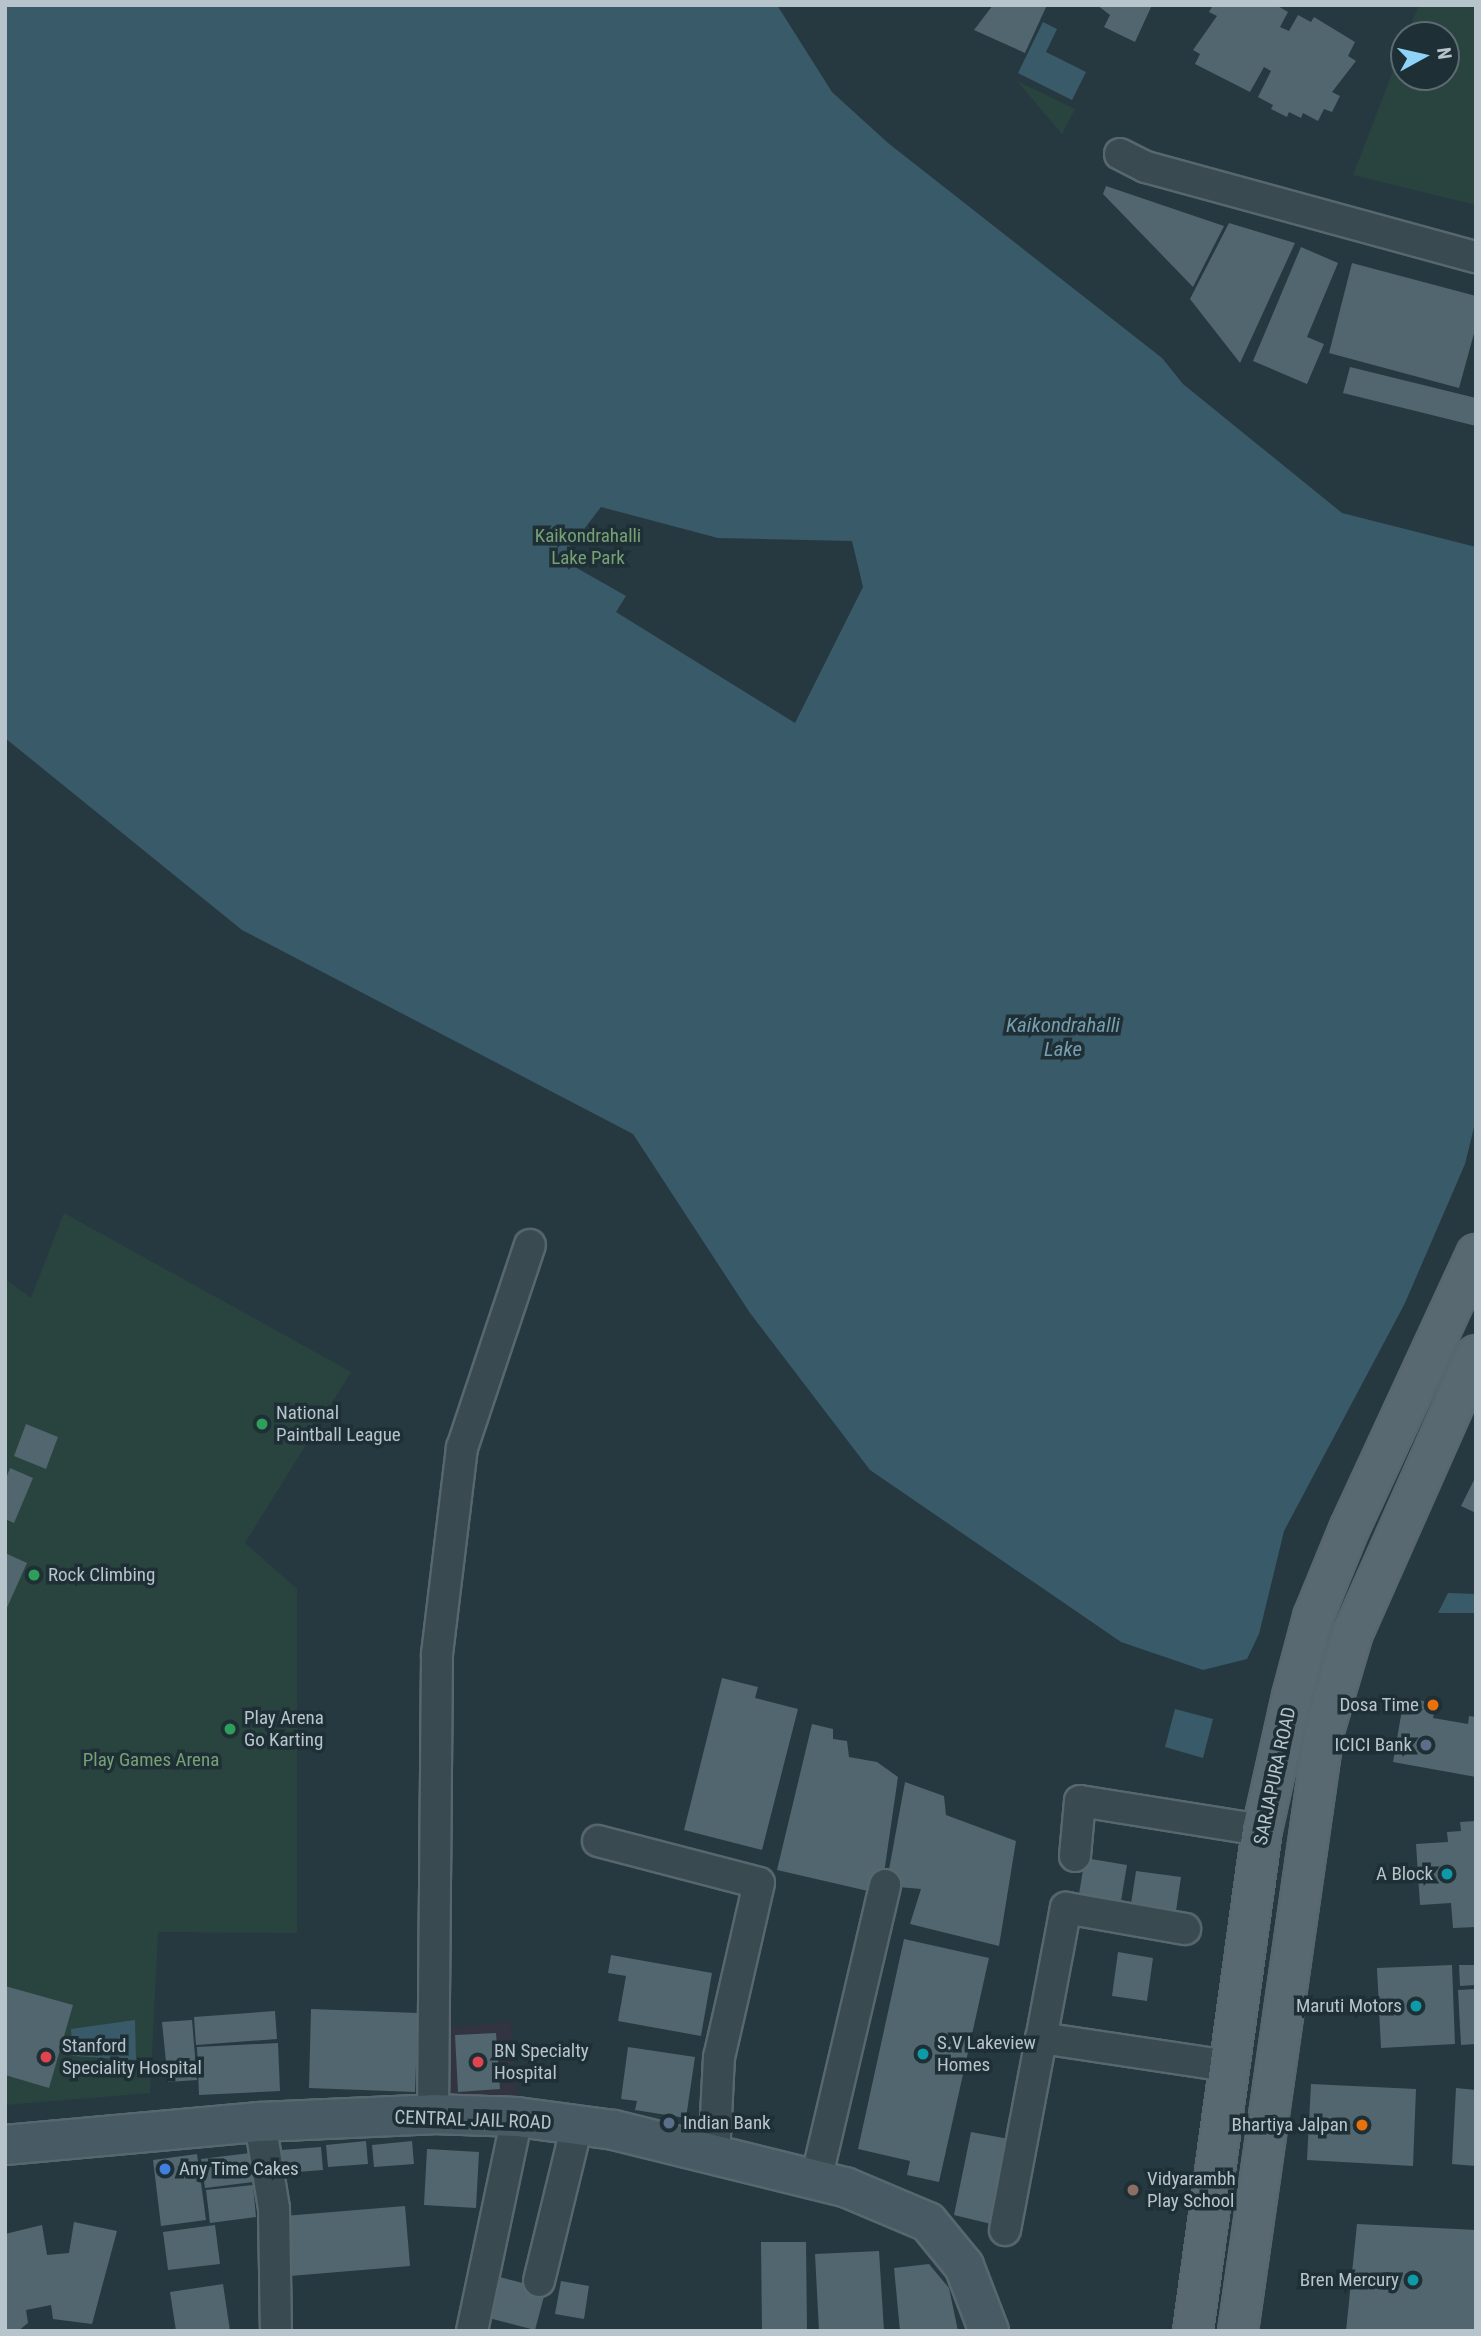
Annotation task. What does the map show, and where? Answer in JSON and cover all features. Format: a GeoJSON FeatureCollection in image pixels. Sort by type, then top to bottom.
{"type":"FeatureCollection","features":[{"type":"Feature","properties":{"kind":"main road","name":"SARJAPURA ROAD"},"geometry":{"type":"LineString","coordinates":[[1193,2331],[1262,1830],[1312,1617],[1476,1254]]}},
{"type":"Feature","properties":{"kind":"main road","name":"SARJAPURA ROAD"},"geometry":{"type":"LineString","coordinates":[[1238,2331],[1324,1731],[1353,1633],[1476,1355]]}},
{"type":"Feature","properties":{"kind":"main road","name":"CENTRAL JAIL ROAD"},"geometry":{"type":"LineString","coordinates":[[5,2145],[260,2122],[433,2114],[517,2117],[577,2125],[845,2187],[928,2222],[964,2266],[989,2331]]}},
{"type":"Feature","properties":{"kind":"street"},"geometry":{"type":"LineString","coordinates":[[1120,154],[1146,167],[1476,257]]}},
{"type":"Feature","properties":{"kind":"street"},"geometry":{"type":"LineString","coordinates":[[433,2114],[437,1654],[462,1448],[530,1245]]}},
{"type":"Feature","properties":{"kind":"street"},"geometry":{"type":"LineString","coordinates":[[1075,1856],[1080,1801],[1262,1830]]}},
{"type":"Feature","properties":{"kind":"street"},"geometry":{"type":"LineString","coordinates":[[598,1841],[759,1883],[719,2057],[714,2155]]}},
{"type":"Feature","properties":{"kind":"street"},"geometry":{"type":"LineString","coordinates":[[816,2180],[885,1885]]}},
{"type":"Feature","properties":{"kind":"street"},"geometry":{"type":"LineString","coordinates":[[1005,2230],[1066,1908],[1185,1929]]}},
{"type":"Feature","properties":{"kind":"street"},"geometry":{"type":"LineString","coordinates":[[1041,2038],[1229,2066]]}},
{"type":"Feature","properties":{"kind":"street"},"geometry":{"type":"LineString","coordinates":[[472,2331],[517,2117]]}},
{"type":"Feature","properties":{"kind":"street"},"geometry":{"type":"LineString","coordinates":[[260,2122],[274,2208],[276,2331]]}},
{"type":"Feature","properties":{"kind":"street"},"geometry":{"type":"LineString","coordinates":[[539,2281],[577,2125]]}},
{"type":"Feature","properties":{"kind":"shaded area","name":"BN Specialty Hospital"},"geometry":{"type":"Polygon","coordinates":[[[511,2022],[517,2096],[445,2102],[439,2028],[511,2022]]]}},
{"type":"Feature","properties":{"kind":"green space"},"geometry":{"type":"Polygon","coordinates":[[[1419,5],[1476,5],[1476,205],[1353,175],[1390,79],[1390,91],[1460,91],[1460,21],[1413,21],[1419,5]]]}},
{"type":"Feature","properties":{"kind":"green space"},"geometry":{"type":"Polygon","coordinates":[[[1017,81],[1075,109],[1062,134],[1017,81]]]}},
{"type":"Feature","properties":{"kind":"green space","name":"Play Games Arena"},"geometry":{"type":"Polygon","coordinates":[[[64,1213],[351,1372],[245,1543],[297,1589],[297,1933],[158,1932],[150,2093],[5,2105],[5,1279],[31,1298],[64,1213]]]}},
{"type":"Feature","properties":{"kind":"water","name":"Kaikondrahalli Lake"},"geometry":{"type":"Polygon","coordinates":[[[5,5],[777,5],[832,92],[888,143],[1162,358],[1183,384],[1342,513],[1476,547],[1476,1119],[1465,1164],[1405,1303],[1284,1531],[1259,1634],[1247,1659],[1203,1670],[1121,1642],[870,1470],[750,1313],[633,1134],[242,930],[5,738],[5,5]],[[601,507],[561,559],[626,596],[616,612],[795,723],[863,587],[852,541],[718,538],[601,507]]]}},
{"type":"Feature","properties":{"kind":"water"},"geometry":{"type":"Polygon","coordinates":[[[1043,22],[1057,29],[1046,52],[1086,72],[1072,100],[1018,73],[1043,22]]]}},
{"type":"Feature","properties":{"kind":"water"},"geometry":{"type":"Polygon","coordinates":[[[1448,1593],[1476,1594],[1476,1613],[1438,1613],[1448,1593]]]}},
{"type":"Feature","properties":{"kind":"water"},"geometry":{"type":"Polygon","coordinates":[[[1175,1709],[1213,1719],[1203,1758],[1165,1747],[1175,1709]]]}},
{"type":"Feature","properties":{"kind":"water"},"geometry":{"type":"Polygon","coordinates":[[[135,2020],[136,2060],[73,2056],[71,2029],[135,2020]]]}},
{"type":"Feature","properties":{"kind":"building"},"geometry":{"type":"Polygon","coordinates":[[[993,5],[1047,5],[1025,53],[974,30],[993,5]]]}},
{"type":"Feature","properties":{"kind":"building"},"geometry":{"type":"Polygon","coordinates":[[[1097,5],[1152,5],[1135,42],[1104,27],[1110,15],[1097,5]]]}},
{"type":"Feature","properties":{"kind":"building"},"geometry":{"type":"Polygon","coordinates":[[[1213,5],[1276,5],[1288,12],[1280,27],[1289,31],[1298,15],[1311,22],[1314,17],[1355,42],[1348,56],[1356,61],[1332,92],[1340,96],[1332,112],[1324,109],[1318,121],[1303,113],[1301,118],[1289,112],[1287,117],[1271,109],[1273,105],[1258,97],[1271,71],[1264,67],[1250,92],[1195,64],[1200,54],[1193,50],[1217,16],[1209,12],[1213,5]]]}},
{"type":"Feature","properties":{"kind":"building"},"geometry":{"type":"Polygon","coordinates":[[[1106,186],[1224,226],[1193,287],[1103,194],[1106,186]]]}},
{"type":"Feature","properties":{"kind":"building"},"geometry":{"type":"Polygon","coordinates":[[[1229,223],[1295,243],[1240,363],[1190,299],[1229,223]]]}},
{"type":"Feature","properties":{"kind":"building"},"geometry":{"type":"Polygon","coordinates":[[[1301,247],[1338,263],[1307,337],[1324,344],[1307,384],[1253,361],[1301,247]]]}},
{"type":"Feature","properties":{"kind":"building"},"geometry":{"type":"Polygon","coordinates":[[[1352,263],[1476,296],[1476,326],[1459,388],[1329,353],[1352,263]]]}},
{"type":"Feature","properties":{"kind":"building"},"geometry":{"type":"Polygon","coordinates":[[[1350,367],[1476,398],[1476,426],[1343,393],[1350,367]]]}},
{"type":"Feature","properties":{"kind":"building"},"geometry":{"type":"Polygon","coordinates":[[[26,1424],[58,1437],[46,1469],[14,1456],[26,1424]]]}},
{"type":"Feature","properties":{"kind":"building"},"geometry":{"type":"Polygon","coordinates":[[[10,1468],[33,1478],[14,1523],[5,1519],[5,1481],[10,1468]]]}},
{"type":"Feature","properties":{"kind":"building"},"geometry":{"type":"Polygon","coordinates":[[[1476,1476],[1476,1513],[1461,1506],[1476,1476]]]}},
{"type":"Feature","properties":{"kind":"building"},"geometry":{"type":"Polygon","coordinates":[[[5,1553],[27,1563],[5,1612],[5,1553]]]}},
{"type":"Feature","properties":{"kind":"building"},"geometry":{"type":"Polygon","coordinates":[[[722,1678],[758,1687],[755,1698],[798,1709],[762,1850],[684,1830],[722,1678]]]}},
{"type":"Feature","properties":{"kind":"building"},"geometry":{"type":"Polygon","coordinates":[[[1404,1698],[1436,1703],[1433,1718],[1468,1724],[1469,1716],[1476,1717],[1476,1777],[1393,1762],[1404,1698]]]}},
{"type":"Feature","properties":{"kind":"building"},"geometry":{"type":"Polygon","coordinates":[[[812,1724],[833,1729],[833,1739],[847,1741],[849,1757],[877,1762],[898,1777],[881,1894],[777,1870],[812,1724]]]}},
{"type":"Feature","properties":{"kind":"building"},"geometry":{"type":"Polygon","coordinates":[[[905,1782],[944,1796],[946,1815],[1016,1841],[999,1946],[910,1924],[921,1889],[886,1886],[905,1782]]]}},
{"type":"Feature","properties":{"kind":"building","name":"A Block"},"geometry":{"type":"Polygon","coordinates":[[[1476,1821],[1476,1927],[1453,1928],[1451,1903],[1420,1905],[1416,1844],[1448,1842],[1447,1832],[1461,1831],[1460,1822],[1476,1821]]]}},
{"type":"Feature","properties":{"kind":"building"},"geometry":{"type":"Polygon","coordinates":[[[1085,1858],[1127,1865],[1120,1907],[1078,1900],[1085,1858]]]}},
{"type":"Feature","properties":{"kind":"building"},"geometry":{"type":"Polygon","coordinates":[[[1136,1871],[1181,1877],[1176,1911],[1131,1904],[1136,1871]]]}},
{"type":"Feature","properties":{"kind":"building","name":"S.V Lakeview Homes"},"geometry":{"type":"Polygon","coordinates":[[[904,1939],[989,1958],[939,2182],[907,2175],[910,2161],[858,2149],[904,1939]]]}},
{"type":"Feature","properties":{"kind":"building"},"geometry":{"type":"Polygon","coordinates":[[[1118,1952],[1153,1958],[1147,2001],[1112,1996],[1118,1952]]]}},
{"type":"Feature","properties":{"kind":"building"},"geometry":{"type":"Polygon","coordinates":[[[611,1955],[712,1973],[701,2036],[618,2021],[626,1976],[608,1973],[611,1955]]]}},
{"type":"Feature","properties":{"kind":"building","name":"Maruti Motors"},"geometry":{"type":"Polygon","coordinates":[[[1452,1965],[1455,2044],[1381,2048],[1377,1968],[1452,1965]]]}},
{"type":"Feature","properties":{"kind":"building"},"geometry":{"type":"Polygon","coordinates":[[[1459,1965],[1476,1965],[1476,1985],[1460,1986],[1459,1965]]]}},
{"type":"Feature","properties":{"kind":"building"},"geometry":{"type":"Polygon","coordinates":[[[5,1986],[73,2005],[49,2088],[5,2075],[5,1986]]]}},
{"type":"Feature","properties":{"kind":"building"},"geometry":{"type":"Polygon","coordinates":[[[1476,1989],[1476,2044],[1461,2045],[1458,1990],[1476,1989]]]}},
{"type":"Feature","properties":{"kind":"building"},"geometry":{"type":"Polygon","coordinates":[[[311,2009],[418,2013],[415,2092],[309,2088],[311,2009]]]}},
{"type":"Feature","properties":{"kind":"building"},"geometry":{"type":"Polygon","coordinates":[[[275,2011],[277,2039],[196,2045],[194,2017],[275,2011]]]}},
{"type":"Feature","properties":{"kind":"building"},"geometry":{"type":"Polygon","coordinates":[[[192,2020],[197,2080],[168,2082],[162,2022],[192,2020]]]}},
{"type":"Feature","properties":{"kind":"building"},"geometry":{"type":"Polygon","coordinates":[[[496,2033],[500,2089],[458,2092],[455,2035],[496,2033]]]}},
{"type":"Feature","properties":{"kind":"building"},"geometry":{"type":"Polygon","coordinates":[[[278,2043],[280,2091],[199,2095],[197,2047],[278,2043]]]}},
{"type":"Feature","properties":{"kind":"building"},"geometry":{"type":"Polygon","coordinates":[[[628,2047],[695,2057],[686,2118],[635,2110],[637,2101],[621,2099],[628,2047]]]}},
{"type":"Feature","properties":{"kind":"building","name":"Bhartiya Jalpan"},"geometry":{"type":"Polygon","coordinates":[[[1311,2084],[1416,2089],[1413,2166],[1307,2160],[1311,2084]]]}},
{"type":"Feature","properties":{"kind":"building"},"geometry":{"type":"Polygon","coordinates":[[[1456,2088],[1476,2090],[1476,2166],[1452,2164],[1456,2088]]]}},
{"type":"Feature","properties":{"kind":"building"},"geometry":{"type":"Polygon","coordinates":[[[971,2132],[1009,2139],[991,2224],[954,2215],[971,2132]]]}},
{"type":"Feature","properties":{"kind":"building"},"geometry":{"type":"Polygon","coordinates":[[[366,2141],[368,2164],[328,2167],[326,2145],[366,2141]]]}},
{"type":"Feature","properties":{"kind":"building"},"geometry":{"type":"Polygon","coordinates":[[[412,2141],[414,2164],[374,2167],[372,2145],[412,2141]]]}},
{"type":"Feature","properties":{"kind":"building"},"geometry":{"type":"Polygon","coordinates":[[[321,2147],[323,2170],[283,2173],[281,2150],[321,2147]]]}},
{"type":"Feature","properties":{"kind":"building"},"geometry":{"type":"Polygon","coordinates":[[[427,2149],[479,2152],[476,2208],[424,2205],[427,2149]]]}},
{"type":"Feature","properties":{"kind":"building"},"geometry":{"type":"Polygon","coordinates":[[[250,2153],[253,2182],[205,2188],[201,2159],[250,2153]]]}},
{"type":"Feature","properties":{"kind":"building"},"geometry":{"type":"Polygon","coordinates":[[[197,2154],[206,2220],[161,2226],[153,2160],[197,2154]]]}},
{"type":"Feature","properties":{"kind":"building"},"geometry":{"type":"Polygon","coordinates":[[[253,2185],[256,2217],[210,2223],[206,2190],[253,2185]]]}},
{"type":"Feature","properties":{"kind":"building"},"geometry":{"type":"Polygon","coordinates":[[[405,2206],[410,2266],[290,2276],[284,2216],[405,2206]]]}},
{"type":"Feature","properties":{"kind":"building"},"geometry":{"type":"Polygon","coordinates":[[[74,2222],[117,2231],[92,2324],[53,2319],[51,2305],[26,2310],[28,2323],[18,2331],[5,2331],[5,2234],[42,2225],[47,2255],[69,2253],[74,2222]]]}},
{"type":"Feature","properties":{"kind":"building","name":"Bren Mercury"},"geometry":{"type":"Polygon","coordinates":[[[1357,2224],[1476,2230],[1476,2331],[1346,2331],[1357,2224]]]}},
{"type":"Feature","properties":{"kind":"building"},"geometry":{"type":"Polygon","coordinates":[[[215,2225],[220,2264],[168,2270],[163,2232],[215,2225]]]}},
{"type":"Feature","properties":{"kind":"building"},"geometry":{"type":"Polygon","coordinates":[[[761,2242],[806,2242],[807,2331],[762,2331],[761,2242]]]}},
{"type":"Feature","properties":{"kind":"building"},"geometry":{"type":"Polygon","coordinates":[[[879,2251],[884,2331],[819,2331],[815,2254],[879,2251]]]}},
{"type":"Feature","properties":{"kind":"building"},"geometry":{"type":"Polygon","coordinates":[[[929,2264],[949,2288],[958,2331],[900,2331],[894,2268],[929,2264]]]}},
{"type":"Feature","properties":{"kind":"building"},"geometry":{"type":"Polygon","coordinates":[[[492,2275],[546,2289],[535,2330],[481,2316],[492,2275]]]}},
{"type":"Feature","properties":{"kind":"building"},"geometry":{"type":"Polygon","coordinates":[[[561,2281],[589,2286],[584,2319],[555,2314],[561,2281]]]}},
{"type":"Feature","properties":{"kind":"building"},"geometry":{"type":"Polygon","coordinates":[[[223,2284],[230,2331],[176,2331],[170,2292],[223,2284]]]}},
{"type":"Feature","properties":{"kind":"place","name":"National Paintball League"},"geometry":{"type":"Point","coordinates":[262,1424]}},
{"type":"Feature","properties":{"kind":"place","name":"Rock Climbing"},"geometry":{"type":"Point","coordinates":[34,1575]}},
{"type":"Feature","properties":{"kind":"place","name":"Dosa Time"},"geometry":{"type":"Point","coordinates":[1433,1705]}},
{"type":"Feature","properties":{"kind":"place","name":"Play Arena Go Karting"},"geometry":{"type":"Point","coordinates":[230,1729]}},
{"type":"Feature","properties":{"kind":"place","name":"ICICI Bank"},"geometry":{"type":"Point","coordinates":[1426,1745]}},
{"type":"Feature","properties":{"kind":"place","name":"A Block"},"geometry":{"type":"Point","coordinates":[1447,1874]}},
{"type":"Feature","properties":{"kind":"place","name":"Maruti Motors"},"geometry":{"type":"Point","coordinates":[1416,2006]}},
{"type":"Feature","properties":{"kind":"place","name":"S.V Lakeview Homes"},"geometry":{"type":"Point","coordinates":[923,2054]}},
{"type":"Feature","properties":{"kind":"place","name":"Stanford Speciality Hospital"},"geometry":{"type":"Point","coordinates":[46,2057]}},
{"type":"Feature","properties":{"kind":"place","name":"BN Specialty Hospital"},"geometry":{"type":"Point","coordinates":[478,2062]}},
{"type":"Feature","properties":{"kind":"place","name":"Indian Bank"},"geometry":{"type":"Point","coordinates":[669,2123]}},
{"type":"Feature","properties":{"kind":"place","name":"Bhartiya Jalpan"},"geometry":{"type":"Point","coordinates":[1362,2125]}},
{"type":"Feature","properties":{"kind":"place","name":"Any Time Cakes"},"geometry":{"type":"Point","coordinates":[165,2169]}},
{"type":"Feature","properties":{"kind":"place","name":"Vidyarambh Play School"},"geometry":{"type":"Point","coordinates":[1133,2190]}},
{"type":"Feature","properties":{"kind":"place","name":"Bren Mercury"},"geometry":{"type":"Point","coordinates":[1413,2280]}},
{"type":"Feature","properties":{"kind":"park label","name":"Kaikondrahalli Lake Park"},"geometry":{"type":"Point","coordinates":[588,547]}}]}
